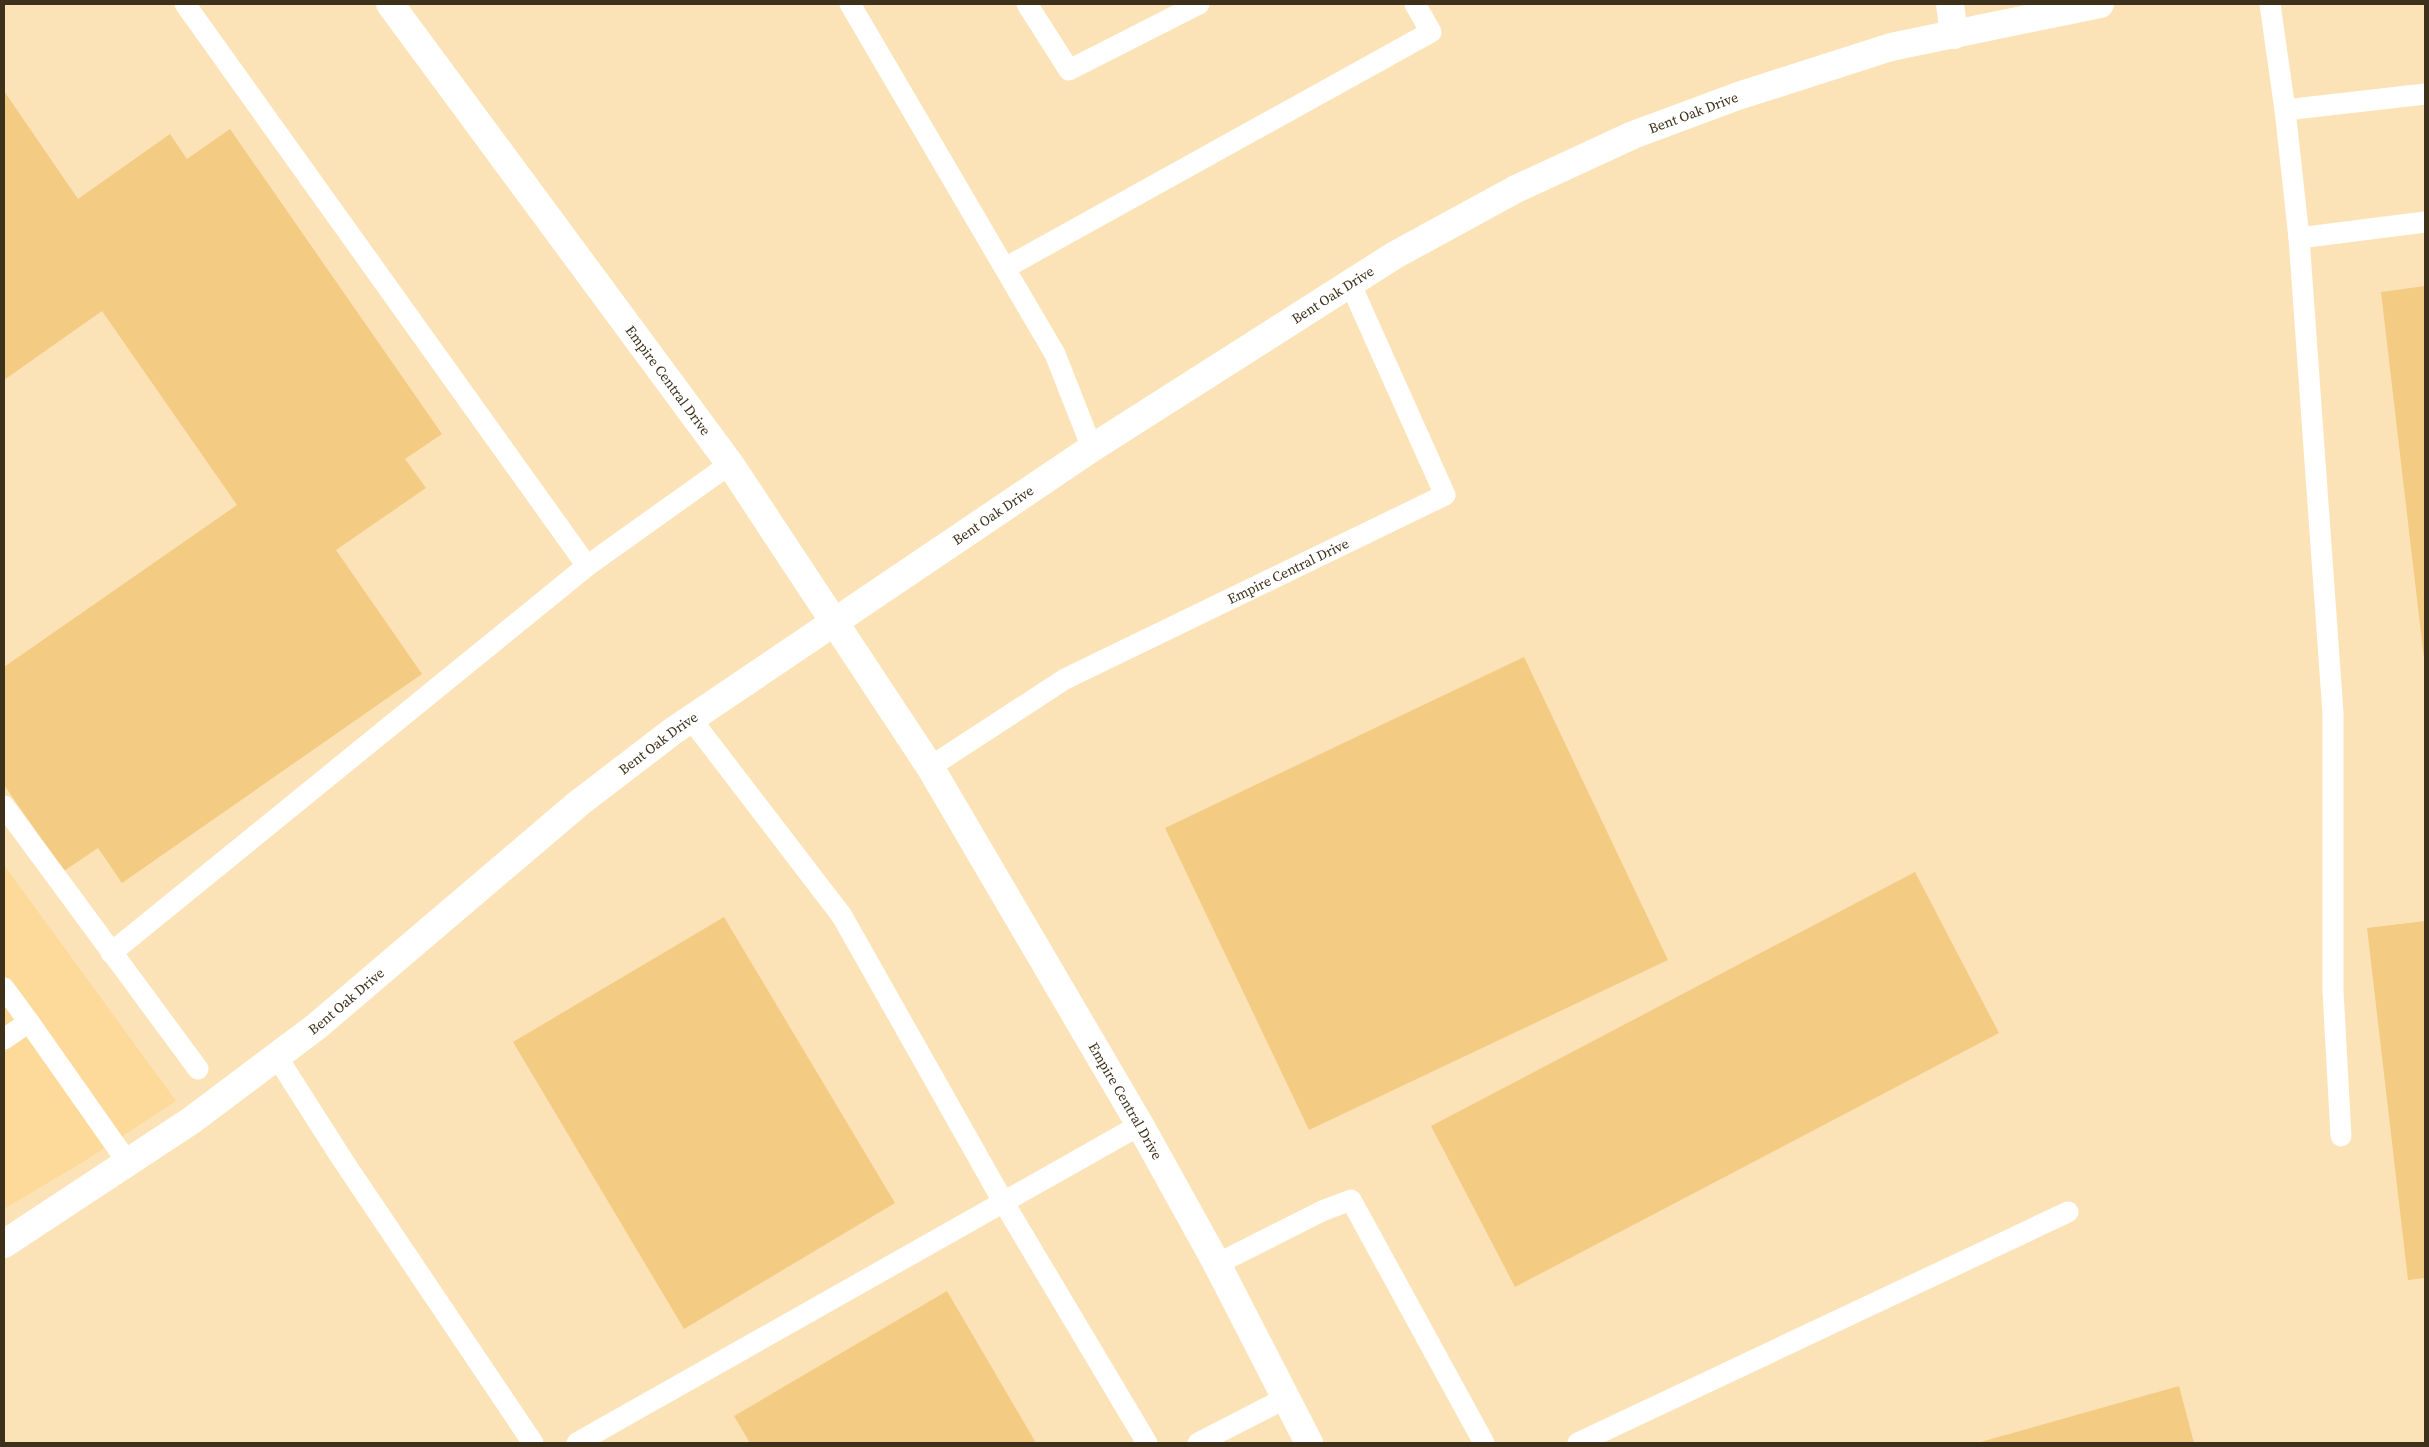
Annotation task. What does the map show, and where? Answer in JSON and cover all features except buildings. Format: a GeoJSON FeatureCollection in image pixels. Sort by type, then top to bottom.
{"type":"FeatureCollection","features":[{"type":"Feature","properties":{"kind":"street","name":"Empire Central Drive"},"geometry":{"type":"LineString","coordinates":[[390,4],[730,464],[835,620],[930,767],[1140,1125],[1217,1264],[1309,1443]]}},
{"type":"Feature","properties":{"kind":"street"},"geometry":{"type":"LineString","coordinates":[[1950,4],[1954,35]]}},
{"type":"Feature","properties":{"kind":"street","name":"Bent Oak Drive"},"geometry":{"type":"LineString","coordinates":[[4,1244],[192,1120],[318,1026],[579,803],[691,719],[1092,448],[1350,283],[1516,189],[1633,135],[1738,96],[1873,53],[2052,10],[2100,4]]}},
{"type":"Feature","properties":{"kind":"lane"},"geometry":{"type":"LineString","coordinates":[[185,4],[588,566]]}},
{"type":"Feature","properties":{"kind":"lane"},"geometry":{"type":"LineString","coordinates":[[850,4],[1055,354],[1092,448]]}},
{"type":"Feature","properties":{"kind":"lane"},"geometry":{"type":"LineString","coordinates":[[1027,4],[1070,70],[1199,4]]}},
{"type":"Feature","properties":{"kind":"lane"},"geometry":{"type":"LineString","coordinates":[[1005,268],[1431,32],[1415,4]]}},
{"type":"Feature","properties":{"kind":"lane"},"geometry":{"type":"LineString","coordinates":[[2270,4],[2285,110],[2299,238],[2333,713],[2333,992],[2342,1136]]}},
{"type":"Feature","properties":{"kind":"lane"},"geometry":{"type":"LineString","coordinates":[[2285,110],[2425,94]]}},
{"type":"Feature","properties":{"kind":"lane"},"geometry":{"type":"LineString","coordinates":[[2299,238],[2425,222]]}},
{"type":"Feature","properties":{"kind":"lane","name":"Empire Central Drive"},"geometry":{"type":"LineString","coordinates":[[930,767],[1066,679],[1445,495],[1350,283]]}},
{"type":"Feature","properties":{"kind":"lane"},"geometry":{"type":"LineString","coordinates":[[111,953],[588,566],[730,464]]}},
{"type":"Feature","properties":{"kind":"lane"},"geometry":{"type":"LineString","coordinates":[[691,719],[842,916],[1004,1203],[1147,1443]]}},
{"type":"Feature","properties":{"kind":"lane"},"geometry":{"type":"LineString","coordinates":[[4,806],[198,1069]]}},
{"type":"Feature","properties":{"kind":"lane"},"geometry":{"type":"LineString","coordinates":[[4,988],[128,1162]]}},
{"type":"Feature","properties":{"kind":"lane"},"geometry":{"type":"LineString","coordinates":[[4,1039],[29,1022]]}},
{"type":"Feature","properties":{"kind":"lane"},"geometry":{"type":"LineString","coordinates":[[276,1057],[342,1159],[533,1443]]}},
{"type":"Feature","properties":{"kind":"lane"},"geometry":{"type":"LineString","coordinates":[[577,1443],[1140,1125]]}},
{"type":"Feature","properties":{"kind":"lane"},"geometry":{"type":"LineString","coordinates":[[1217,1264],[1322,1211],[1351,1200],[1484,1443]]}},
{"type":"Feature","properties":{"kind":"lane"},"geometry":{"type":"LineString","coordinates":[[1578,1443],[2068,1212]]}},
{"type":"Feature","properties":{"kind":"lane"},"geometry":{"type":"LineString","coordinates":[[1198,1443],[1286,1398]]}},
{"type":"Feature","properties":{"kind":"shaded area"},"geometry":{"type":"Polygon","coordinates":[[[4,865],[176,1101],[83,1162],[4,1209],[4,865]]]}}]}
